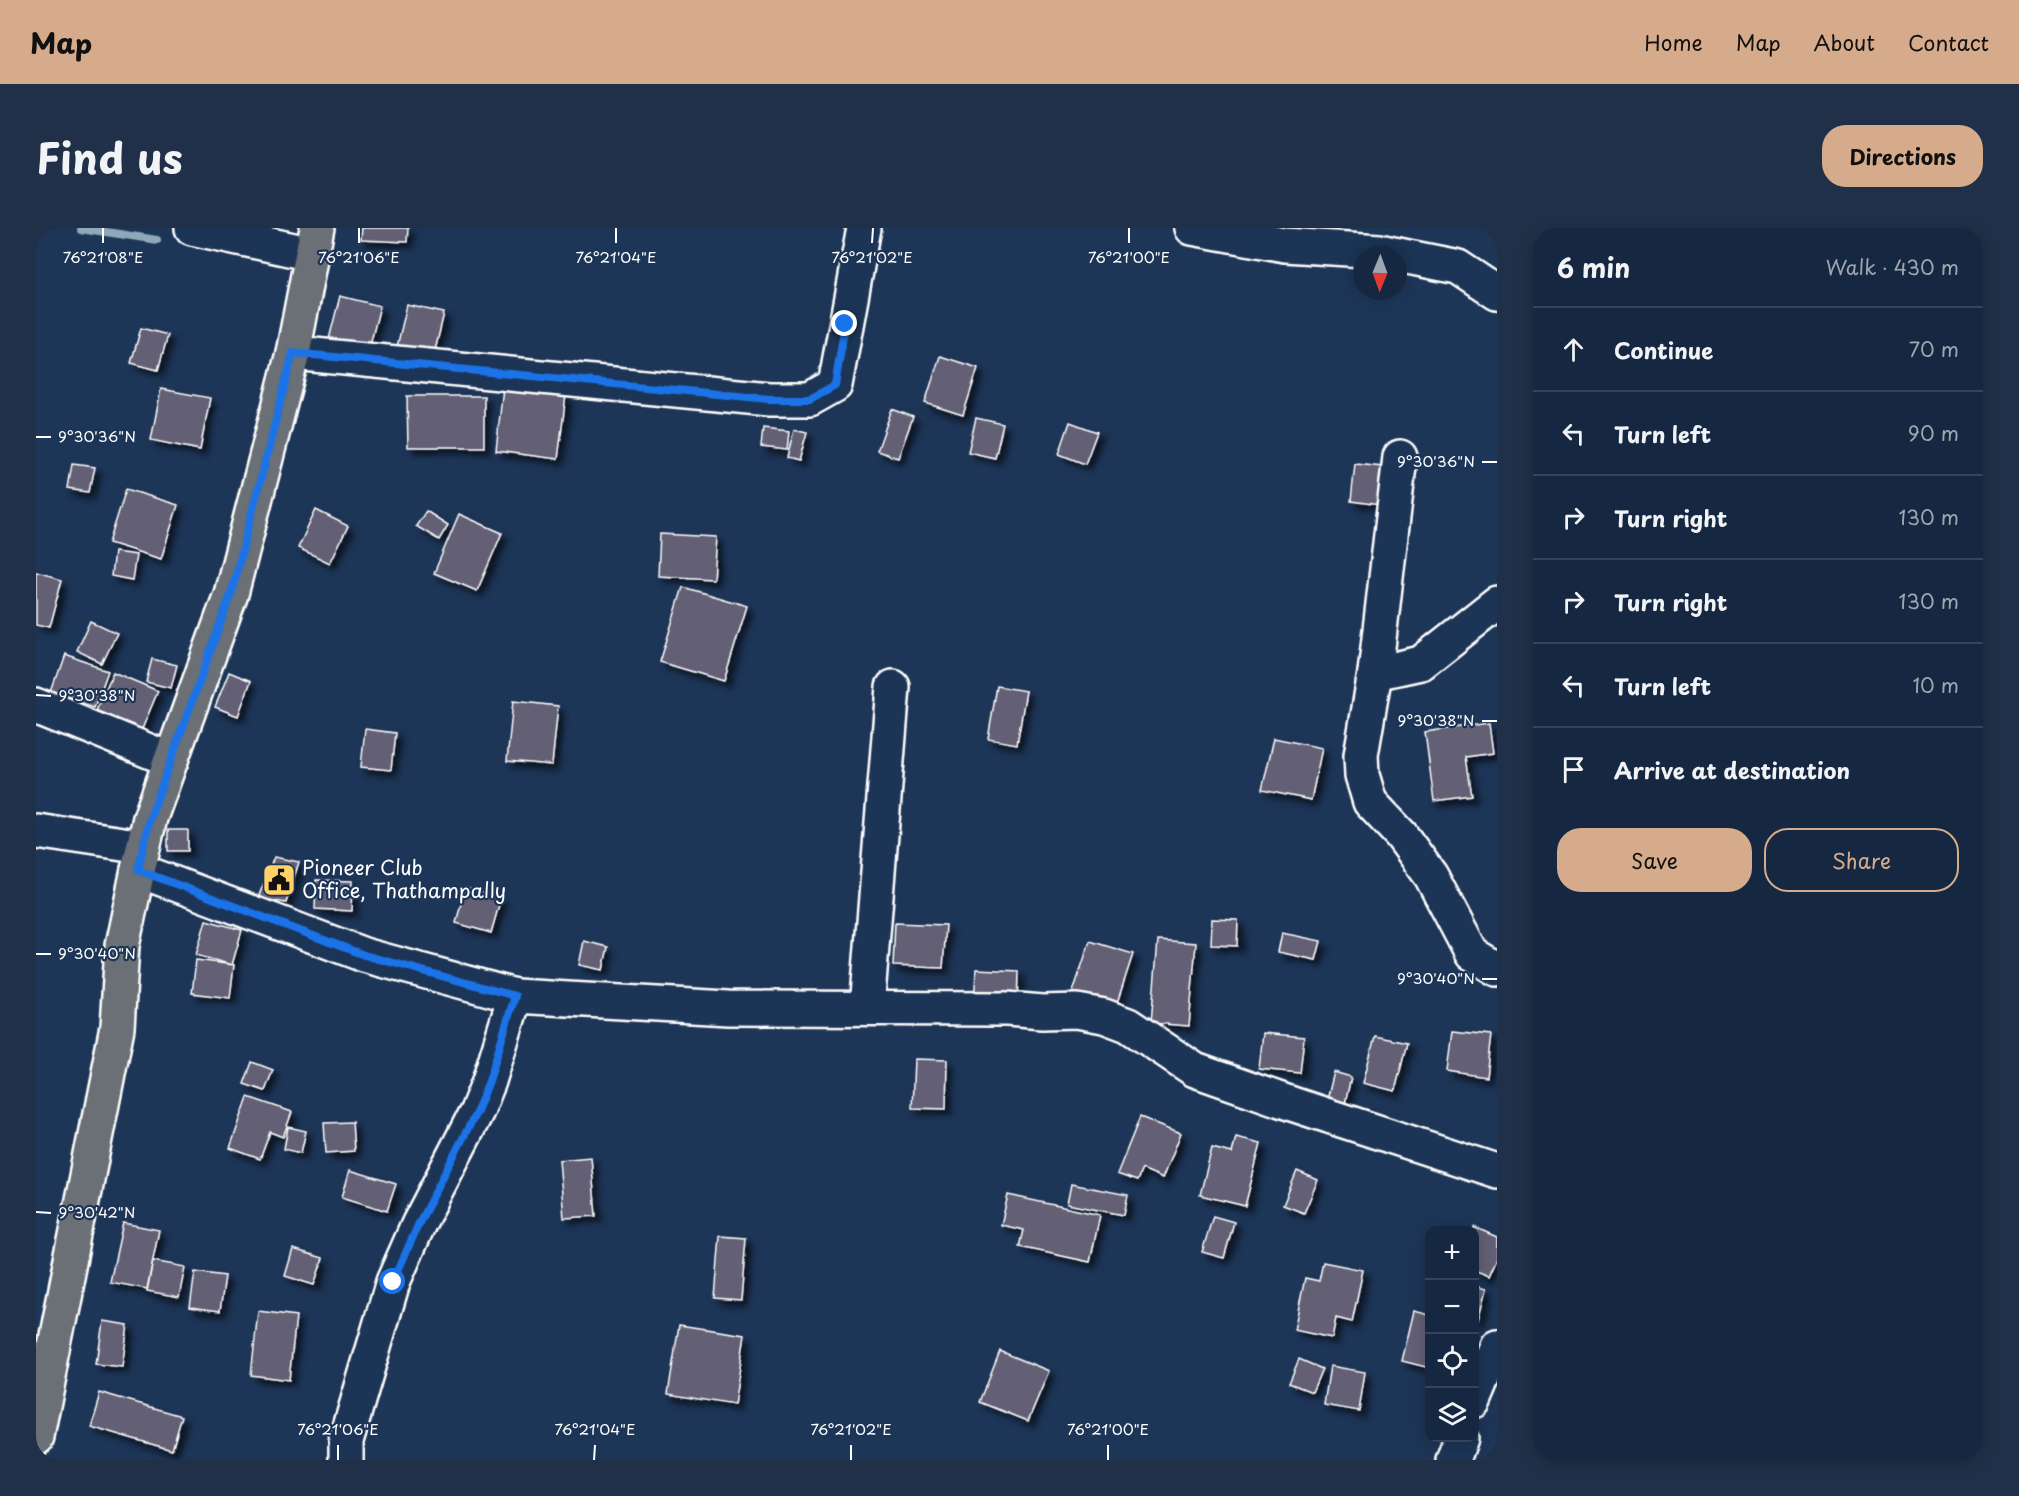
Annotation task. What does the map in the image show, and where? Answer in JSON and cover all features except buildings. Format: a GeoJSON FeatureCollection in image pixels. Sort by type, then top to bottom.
{"type":"FeatureCollection","features":[{"type":"Feature","properties":{"kind":"main road"},"geometry":{"type":"LineString","coordinates":[[36,1437],[46,1339],[117,1028],[122,946],[150,818],[231,594],[293,353],[314,241]]}},
{"type":"Feature","properties":{"kind":"street"},"geometry":{"type":"LineString","coordinates":[[192,228],[314,241]]}},
{"type":"Feature","properties":{"kind":"street"},"geometry":{"type":"LineString","coordinates":[[293,353],[769,399],[810,399],[835,385],[864,228]]}},
{"type":"Feature","properties":{"kind":"street"},"geometry":{"type":"LineString","coordinates":[[1192,228],[1285,245],[1353,250]]}},
{"type":"Feature","properties":{"kind":"street"},"geometry":{"type":"LineString","coordinates":[[1407,257],[1458,267],[1497,293]]}},
{"type":"Feature","properties":{"kind":"street"},"geometry":{"type":"LineString","coordinates":[[1400,458],[1375,673],[1361,755],[1362,776],[1370,802],[1401,835],[1431,876],[1472,954],[1497,969]]}},
{"type":"Feature","properties":{"kind":"street"},"geometry":{"type":"LineString","coordinates":[[1375,673],[1421,663],[1497,603]]}},
{"type":"Feature","properties":{"kind":"street"},"geometry":{"type":"LineString","coordinates":[[867,1008],[893,687]]}},
{"type":"Feature","properties":{"kind":"street"},"geometry":{"type":"LineString","coordinates":[[36,705],[171,760]]}},
{"type":"Feature","properties":{"kind":"street"},"geometry":{"type":"LineString","coordinates":[[36,831],[141,859],[364,955],[515,996],[728,1008],[1007,1009],[1041,1012],[1077,1011],[1104,1016],[1128,1025],[1195,1070],[1497,1171]]}},
{"type":"Feature","properties":{"kind":"street"},"geometry":{"type":"LineString","coordinates":[[346,1460],[346,1441],[393,1282],[419,1223],[477,1111],[489,1081],[515,996]]}},
{"type":"Feature","properties":{"kind":"street"},"geometry":{"type":"LineString","coordinates":[[1479,1389],[1497,1346]]}},
{"type":"Feature","properties":{"kind":"street"},"geometry":{"type":"LineString","coordinates":[[1453,1460],[1459,1442]]}},
{"type":"Feature","properties":{"kind":"waterway"},"geometry":{"type":"LineString","coordinates":[[81,228],[157,240]]}},
{"type":"Feature","properties":{"kind":"place","name":"Pioneer Club Office, Thathampally"},"geometry":{"type":"Point","coordinates":[279,880]}},
{"type":"Feature","properties":{"kind":"route"},"geometry":{"type":"LineString","coordinates":[[393,1282],[419,1223],[477,1111],[489,1081],[515,996],[364,955],[138,870],[150,818],[231,594],[293,353],[769,399],[810,399],[835,385],[845,324]]}}]}
